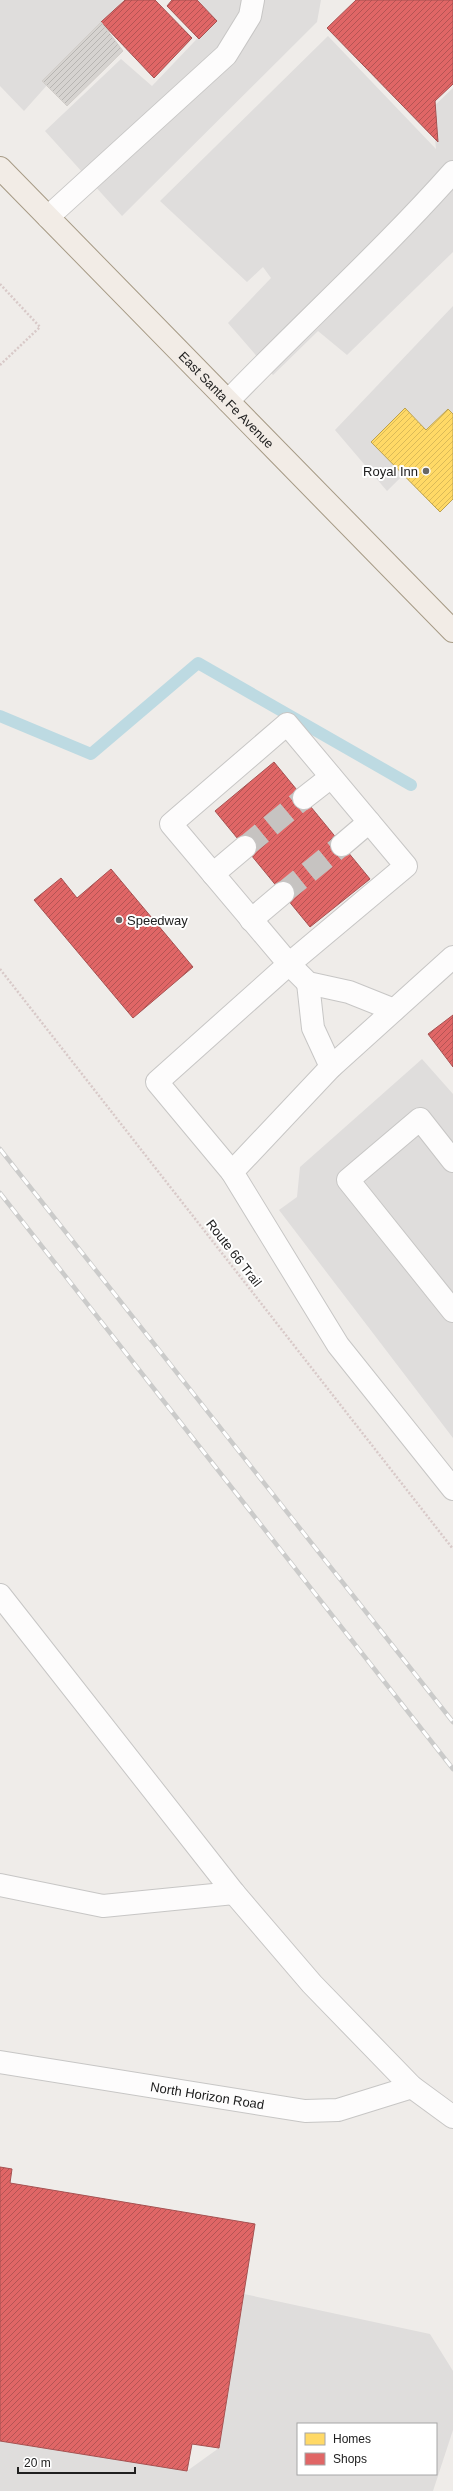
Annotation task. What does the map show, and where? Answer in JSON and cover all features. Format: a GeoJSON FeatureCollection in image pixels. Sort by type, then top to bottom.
{"type":"FeatureCollection","features":[{"type":"Feature","properties":{"kind":"main road","name":"East Santa Fe Avenue"},"geometry":{"type":"LineString","coordinates":[[0,168],[453,631]]}},
{"type":"Feature","properties":{"kind":"street"},"geometry":{"type":"LineString","coordinates":[[48,217],[226,55],[250,16],[253,0]]}},
{"type":"Feature","properties":{"kind":"street"},"geometry":{"type":"LineString","coordinates":[[228,401],[298,329],[416,213],[453,172]]}},
{"type":"Feature","properties":{"kind":"street"},"geometry":{"type":"LineString","coordinates":[[394,1010],[349,992],[308,984],[289,964],[251,920],[171,824],[287,724],[406,866],[289,964],[157,1082],[232,1172],[338,1345],[453,1489]]}},
{"type":"Feature","properties":{"kind":"street"},"geometry":{"type":"LineString","coordinates":[[304,798],[331,777]]}},
{"type":"Feature","properties":{"kind":"street"},"geometry":{"type":"LineString","coordinates":[[342,845],[368,822]]}},
{"type":"Feature","properties":{"kind":"street"},"geometry":{"type":"LineString","coordinates":[[213,874],[245,847]]}},
{"type":"Feature","properties":{"kind":"street"},"geometry":{"type":"LineString","coordinates":[[251,920],[283,893]]}},
{"type":"Feature","properties":{"kind":"street"},"geometry":{"type":"LineString","coordinates":[[232,1172],[331,1067],[453,956]]}},
{"type":"Feature","properties":{"kind":"street"},"geometry":{"type":"LineString","coordinates":[[308,984],[313,1028],[331,1067]]}},
{"type":"Feature","properties":{"kind":"street"},"geometry":{"type":"LineString","coordinates":[[453,1161],[420,1119],[348,1180],[453,1311]]}},
{"type":"Feature","properties":{"kind":"street"},"geometry":{"type":"LineString","coordinates":[[0,1595],[234,1893],[312,1984],[412,2087],[453,2117]]}},
{"type":"Feature","properties":{"kind":"street"},"geometry":{"type":"LineString","coordinates":[[0,1885],[103,1906],[234,1893]]}},
{"type":"Feature","properties":{"kind":"street","name":"North Horizon Road"},"geometry":{"type":"LineString","coordinates":[[0,2062],[305,2111],[338,2110],[412,2087]]}},
{"type":"Feature","properties":{"kind":"path"},"geometry":{"type":"LineString","coordinates":[[0,284],[40,327],[0,365]]}},
{"type":"Feature","properties":{"kind":"path","name":"Route 66 Trail"},"geometry":{"type":"LineString","coordinates":[[0,969],[453,1549]]}},
{"type":"Feature","properties":{"kind":"shaded area"},"geometry":{"type":"Polygon","coordinates":[[[0,0],[123,0],[24,111],[0,86],[0,0]]]}},
{"type":"Feature","properties":{"kind":"shaded area"},"geometry":{"type":"Polygon","coordinates":[[[194,0],[321,0],[317,22],[122,216],[45,131],[121,59],[152,86],[213,22],[194,0]]]}},
{"type":"Feature","properties":{"kind":"shaded area"},"geometry":{"type":"Polygon","coordinates":[[[328,36],[436,149],[432,108],[453,88],[453,252],[347,355],[318,331],[273,375],[228,323],[271,278],[263,267],[247,282],[160,201],[328,36]]]}},
{"type":"Feature","properties":{"kind":"shaded area"},"geometry":{"type":"Polygon","coordinates":[[[453,306],[453,426],[387,491],[335,430],[453,306]]]}},
{"type":"Feature","properties":{"kind":"shaded area"},"geometry":{"type":"Polygon","coordinates":[[[422,1059],[453,1094],[453,1438],[279,1210],[297,1197],[300,1167],[422,1059]]]}},
{"type":"Feature","properties":{"kind":"shaded area"},"geometry":{"type":"Polygon","coordinates":[[[244,2294],[430,2334],[453,2371],[453,2430],[433,2491],[0,2491],[0,2441],[187,2471],[219,2448],[244,2294]]]}},
{"type":"Feature","properties":{"kind":"building: Homes","name":"Royal Inn"},"geometry":{"type":"Polygon","coordinates":[[[405,408],[426,430],[448,409],[453,414],[453,499],[440,512],[371,442],[405,408]]]}},
{"type":"Feature","properties":{"kind":"building: Shops"},"geometry":{"type":"Polygon","coordinates":[[[125,0],[155,0],[192,38],[154,78],[101,22],[125,0]]]}},
{"type":"Feature","properties":{"kind":"building: Shops"},"geometry":{"type":"Polygon","coordinates":[[[172,0],[197,0],[217,21],[199,39],[167,6],[172,0]]]}},
{"type":"Feature","properties":{"kind":"building: Shops"},"geometry":{"type":"Polygon","coordinates":[[[356,0],[453,0],[453,84],[435,101],[438,142],[327,28],[356,0]]]}},
{"type":"Feature","properties":{"kind":"building: Shops"},"geometry":{"type":"Polygon","coordinates":[[[274,762],[370,879],[310,927],[215,811],[274,762]]]}},
{"type":"Feature","properties":{"kind":"building: Shops"},"geometry":{"type":"Polygon","coordinates":[[[111,869],[193,967],[133,1018],[34,900],[61,878],[77,898],[111,869]]]}},
{"type":"Feature","properties":{"kind":"building: Shops"},"geometry":{"type":"Polygon","coordinates":[[[453,1015],[453,1067],[428,1034],[453,1015]]]}},
{"type":"Feature","properties":{"kind":"building: Shops"},"geometry":{"type":"Polygon","coordinates":[[[0,2167],[12,2169],[10,2183],[255,2224],[219,2448],[192,2444],[187,2471],[0,2441],[0,2167]]]}},
{"type":"Feature","properties":{"kind":"building: Other"},"geometry":{"type":"Polygon","coordinates":[[[101,22],[123,51],[67,106],[42,81],[101,22]]]}},
{"type":"Feature","properties":{"kind":"waterway"},"geometry":{"type":"LineString","coordinates":[[0,716],[91,754],[198,663],[411,785]]}},
{"type":"Feature","properties":{"kind":"tunnel"},"geometry":{"type":"LineString","coordinates":[[245,847],[304,798]]}},
{"type":"Feature","properties":{"kind":"tunnel"},"geometry":{"type":"LineString","coordinates":[[283,893],[342,845]]}},
{"type":"Feature","properties":{"kind":"railway"},"geometry":{"type":"LineString","coordinates":[[0,1149],[453,1722]]}},
{"type":"Feature","properties":{"kind":"railway"},"geometry":{"type":"LineString","coordinates":[[0,1193],[453,1769]]}},
{"type":"Feature","properties":{"kind":"place","name":"Royal Inn"},"geometry":{"type":"Point","coordinates":[426,471]}},
{"type":"Feature","properties":{"kind":"place","name":"Speedway"},"geometry":{"type":"Point","coordinates":[119,920]}}]}
